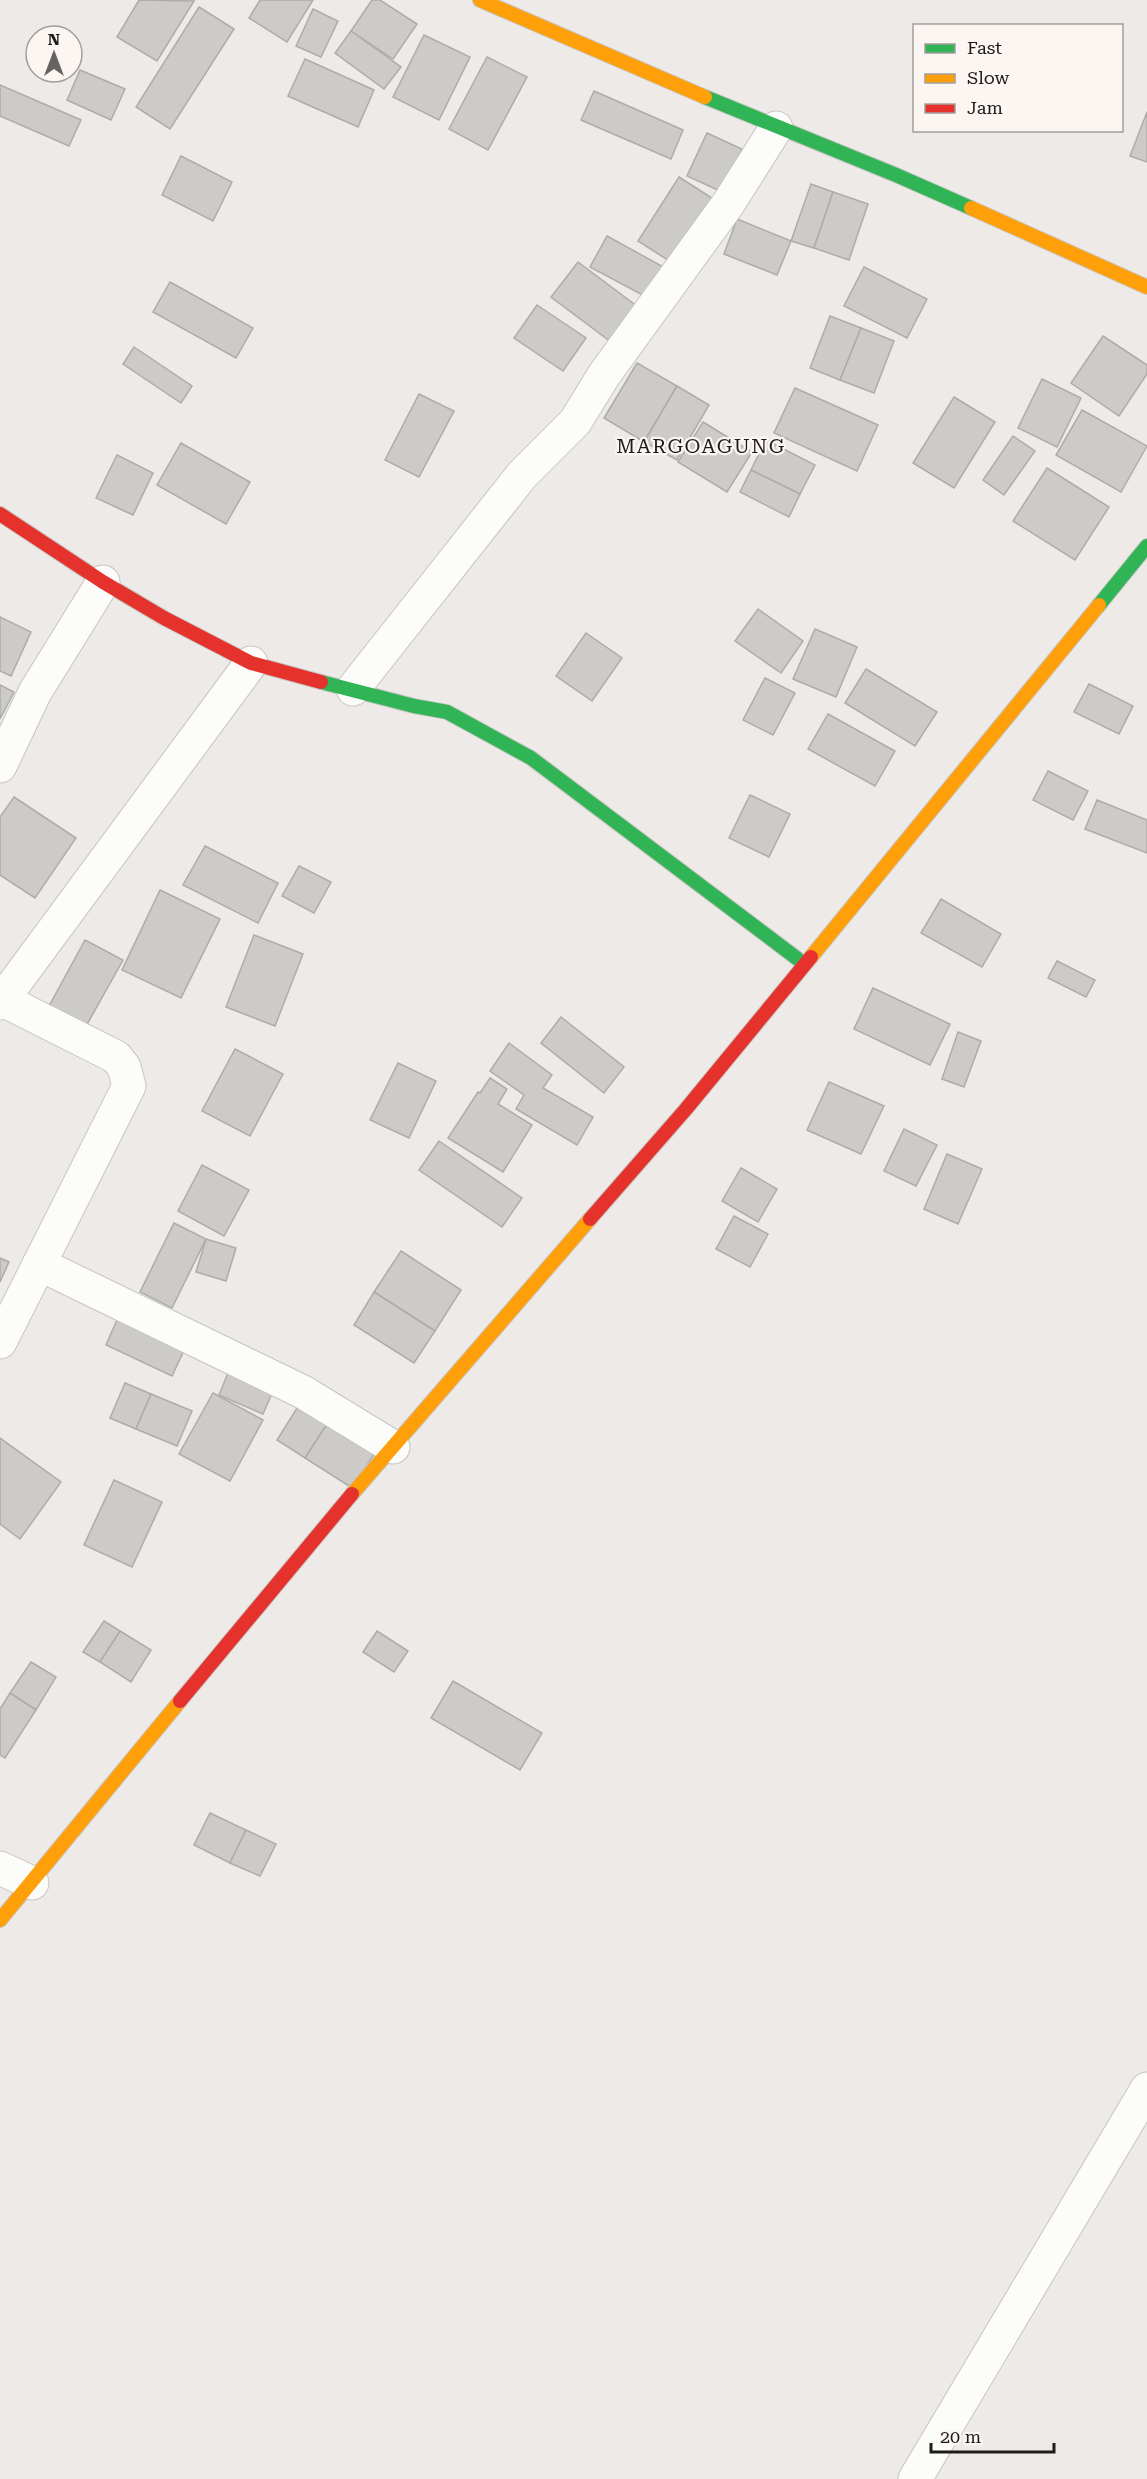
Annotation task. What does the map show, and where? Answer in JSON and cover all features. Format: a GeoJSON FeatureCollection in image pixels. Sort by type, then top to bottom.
{"type":"FeatureCollection","features":[{"type":"Feature","properties":{"kind":"street"},"geometry":{"type":"LineString","coordinates":[[480,0],[776,128],[896,175],[1147,287]]}},
{"type":"Feature","properties":{"kind":"street"},"geometry":{"type":"LineString","coordinates":[[353,688],[522,475],[575,422],[604,375],[728,204],[776,128]]}},
{"type":"Feature","properties":{"kind":"street"},"geometry":{"type":"LineString","coordinates":[[0,514],[103,582],[164,618],[251,663],[353,688],[414,706],[447,712],[531,758],[804,963]]}},
{"type":"Feature","properties":{"kind":"street"},"geometry":{"type":"LineString","coordinates":[[0,1920],[222,1648],[686,1109],[1147,546]]}},
{"type":"Feature","properties":{"kind":"street"},"geometry":{"type":"LineString","coordinates":[[0,766],[35,692],[103,582]]}},
{"type":"Feature","properties":{"kind":"street"},"geometry":{"type":"LineString","coordinates":[[0,1342],[129,1086],[124,1067],[116,1057],[2,1001],[251,663]]}},
{"type":"Feature","properties":{"kind":"street"},"geometry":{"type":"LineString","coordinates":[[39,1264],[303,1392],[393,1447]]}},
{"type":"Feature","properties":{"kind":"street"},"geometry":{"type":"LineString","coordinates":[[0,1868],[32,1883]]}},
{"type":"Feature","properties":{"kind":"street"},"geometry":{"type":"LineString","coordinates":[[915,2479],[1147,2089]]}},
{"type":"Feature","properties":{"kind":"building"},"geometry":{"type":"Polygon","coordinates":[[[139,0],[194,1],[157,61],[117,37],[139,0]]]}},
{"type":"Feature","properties":{"kind":"building"},"geometry":{"type":"Polygon","coordinates":[[[260,0],[313,0],[287,42],[249,18],[260,0]]]}},
{"type":"Feature","properties":{"kind":"building"},"geometry":{"type":"Polygon","coordinates":[[[372,0],[380,0],[417,24],[393,59],[351,31],[372,0]]]}},
{"type":"Feature","properties":{"kind":"building"},"geometry":{"type":"Polygon","coordinates":[[[199,7],[234,29],[170,129],[136,107],[199,7]]]}},
{"type":"Feature","properties":{"kind":"building"},"geometry":{"type":"Polygon","coordinates":[[[313,9],[338,21],[321,57],[296,46],[313,9]]]}},
{"type":"Feature","properties":{"kind":"building"},"geometry":{"type":"Polygon","coordinates":[[[351,31],[401,67],[384,89],[335,53],[351,31]]]}},
{"type":"Feature","properties":{"kind":"building"},"geometry":{"type":"Polygon","coordinates":[[[424,35],[470,57],[439,120],[393,97],[424,35]]]}},
{"type":"Feature","properties":{"kind":"building"},"geometry":{"type":"Polygon","coordinates":[[[487,57],[527,77],[488,150],[449,129],[487,57]]]}},
{"type":"Feature","properties":{"kind":"building"},"geometry":{"type":"Polygon","coordinates":[[[305,59],[374,90],[358,127],[288,96],[305,59]]]}},
{"type":"Feature","properties":{"kind":"building"},"geometry":{"type":"Polygon","coordinates":[[[84,72],[125,89],[111,120],[67,100],[74,84],[84,84],[84,72]]]}},
{"type":"Feature","properties":{"kind":"building"},"geometry":{"type":"Polygon","coordinates":[[[0,85],[81,120],[69,146],[0,116],[0,85]]]}},
{"type":"Feature","properties":{"kind":"building"},"geometry":{"type":"Polygon","coordinates":[[[594,91],[683,130],[671,159],[581,120],[594,91]]]}},
{"type":"Feature","properties":{"kind":"building"},"geometry":{"type":"Polygon","coordinates":[[[1147,112],[1147,162],[1130,156],[1147,112]]]}},
{"type":"Feature","properties":{"kind":"building"},"geometry":{"type":"Polygon","coordinates":[[[707,133],[742,149],[722,192],[687,176],[707,133]]]}},
{"type":"Feature","properties":{"kind":"building"},"geometry":{"type":"Polygon","coordinates":[[[181,156],[232,182],[213,221],[162,195],[181,156]]]}},
{"type":"Feature","properties":{"kind":"building"},"geometry":{"type":"Polygon","coordinates":[[[679,177],[715,200],[674,264],[638,241],[679,177]]]}},
{"type":"Feature","properties":{"kind":"building"},"geometry":{"type":"Polygon","coordinates":[[[811,184],[833,192],[814,248],[791,241],[811,184]]]}},
{"type":"Feature","properties":{"kind":"building"},"geometry":{"type":"Polygon","coordinates":[[[833,192],[868,204],[849,260],[814,248],[833,192]]]}},
{"type":"Feature","properties":{"kind":"building"},"geometry":{"type":"Polygon","coordinates":[[[737,219],[791,241],[777,275],[724,254],[737,219]]]}},
{"type":"Feature","properties":{"kind":"building"},"geometry":{"type":"Polygon","coordinates":[[[607,236],[667,269],[650,299],[590,267],[607,236]]]}},
{"type":"Feature","properties":{"kind":"building"},"geometry":{"type":"Polygon","coordinates":[[[578,262],[642,310],[615,345],[551,297],[578,262]]]}},
{"type":"Feature","properties":{"kind":"building"},"geometry":{"type":"Polygon","coordinates":[[[864,267],[927,299],[907,338],[844,306],[864,267]]]}},
{"type":"Feature","properties":{"kind":"building"},"geometry":{"type":"Polygon","coordinates":[[[170,282],[253,328],[236,358],[153,312],[170,282]]]}},
{"type":"Feature","properties":{"kind":"building"},"geometry":{"type":"Polygon","coordinates":[[[537,305],[586,338],[563,371],[514,338],[537,305]]]}},
{"type":"Feature","properties":{"kind":"building"},"geometry":{"type":"Polygon","coordinates":[[[830,316],[861,328],[840,380],[810,368],[830,316]]]}},
{"type":"Feature","properties":{"kind":"building"},"geometry":{"type":"Polygon","coordinates":[[[861,328],[894,341],[874,393],[840,380],[861,328]]]}},
{"type":"Feature","properties":{"kind":"building"},"geometry":{"type":"Polygon","coordinates":[[[1103,336],[1147,365],[1147,374],[1119,416],[1071,383],[1103,336]]]}},
{"type":"Feature","properties":{"kind":"building"},"geometry":{"type":"Polygon","coordinates":[[[134,347],[192,386],[181,403],[123,364],[134,347]]]}},
{"type":"Feature","properties":{"kind":"building"},"geometry":{"type":"Polygon","coordinates":[[[637,363],[677,386],[644,442],[604,418],[637,363]]]}},
{"type":"Feature","properties":{"kind":"building"},"geometry":{"type":"Polygon","coordinates":[[[1042,379],[1081,398],[1057,447],[1018,428],[1042,379]]]}},
{"type":"Feature","properties":{"kind":"building"},"geometry":{"type":"Polygon","coordinates":[[[677,386],[709,405],[677,460],[644,442],[677,386]]]}},
{"type":"Feature","properties":{"kind":"building"},"geometry":{"type":"Polygon","coordinates":[[[795,388],[878,425],[857,471],[774,433],[795,388]]]}},
{"type":"Feature","properties":{"kind":"building"},"geometry":{"type":"Polygon","coordinates":[[[419,394],[454,411],[419,477],[385,460],[419,394]]]}},
{"type":"Feature","properties":{"kind":"building"},"geometry":{"type":"Polygon","coordinates":[[[954,397],[995,422],[954,488],[913,463],[954,397]]]}},
{"type":"Feature","properties":{"kind":"building"},"geometry":{"type":"Polygon","coordinates":[[[1082,410],[1147,446],[1121,492],[1056,455],[1082,410]]]}},
{"type":"Feature","properties":{"kind":"building"},"geometry":{"type":"Polygon","coordinates":[[[703,422],[752,452],[727,492],[678,462],[703,422]]]}},
{"type":"Feature","properties":{"kind":"building"},"geometry":{"type":"Polygon","coordinates":[[[1013,436],[1035,451],[1004,495],[983,480],[1013,436]]]}},
{"type":"Feature","properties":{"kind":"building"},"geometry":{"type":"Polygon","coordinates":[[[766,440],[815,465],[800,494],[751,470],[766,440]]]}},
{"type":"Feature","properties":{"kind":"building"},"geometry":{"type":"Polygon","coordinates":[[[181,443],[250,482],[226,524],[157,485],[181,443]]]}},
{"type":"Feature","properties":{"kind":"building"},"geometry":{"type":"Polygon","coordinates":[[[117,455],[153,473],[133,515],[96,498],[117,455]]]}},
{"type":"Feature","properties":{"kind":"building"},"geometry":{"type":"Polygon","coordinates":[[[1047,468],[1109,507],[1075,560],[1013,521],[1047,468]]]}},
{"type":"Feature","properties":{"kind":"building"},"geometry":{"type":"Polygon","coordinates":[[[751,470],[800,494],[789,517],[740,492],[751,470]]]}},
{"type":"Feature","properties":{"kind":"building"},"geometry":{"type":"Polygon","coordinates":[[[758,609],[803,641],[781,673],[735,641],[758,609]]]}},
{"type":"Feature","properties":{"kind":"building"},"geometry":{"type":"Polygon","coordinates":[[[0,617],[31,632],[11,676],[0,671],[0,617]]]}},
{"type":"Feature","properties":{"kind":"building"},"geometry":{"type":"Polygon","coordinates":[[[815,629],[857,647],[836,697],[793,679],[815,629]]]}},
{"type":"Feature","properties":{"kind":"building"},"geometry":{"type":"Polygon","coordinates":[[[586,633],[622,658],[592,701],[556,676],[586,633]]]}},
{"type":"Feature","properties":{"kind":"building"},"geometry":{"type":"Polygon","coordinates":[[[866,669],[937,712],[915,746],[845,703],[866,669]]]}},
{"type":"Feature","properties":{"kind":"building"},"geometry":{"type":"Polygon","coordinates":[[[765,678],[795,693],[773,735],[743,720],[765,678]]]}},
{"type":"Feature","properties":{"kind":"building"},"geometry":{"type":"Polygon","coordinates":[[[1089,684],[1133,706],[1119,734],[1074,712],[1089,684]]]}},
{"type":"Feature","properties":{"kind":"building"},"geometry":{"type":"Polygon","coordinates":[[[0,685],[14,692],[0,719],[0,685]]]}},
{"type":"Feature","properties":{"kind":"building"},"geometry":{"type":"Polygon","coordinates":[[[828,714],[895,751],[875,786],[808,749],[828,714]]]}},
{"type":"Feature","properties":{"kind":"building"},"geometry":{"type":"Polygon","coordinates":[[[1048,771],[1088,791],[1073,820],[1033,800],[1048,771]]]}},
{"type":"Feature","properties":{"kind":"building"},"geometry":{"type":"Polygon","coordinates":[[[750,795],[790,814],[769,857],[729,838],[750,795]]]}},
{"type":"Feature","properties":{"kind":"building"},"geometry":{"type":"Polygon","coordinates":[[[14,797],[76,838],[35,898],[0,875],[0,817],[14,797]]]}},
{"type":"Feature","properties":{"kind":"building"},"geometry":{"type":"Polygon","coordinates":[[[1097,800],[1147,820],[1147,853],[1085,829],[1097,800]]]}},
{"type":"Feature","properties":{"kind":"building"},"geometry":{"type":"Polygon","coordinates":[[[205,846],[278,883],[258,923],[183,885],[205,846]]]}},
{"type":"Feature","properties":{"kind":"building"},"geometry":{"type":"Polygon","coordinates":[[[299,866],[331,882],[314,913],[282,896],[299,866]]]}},
{"type":"Feature","properties":{"kind":"building"},"geometry":{"type":"Polygon","coordinates":[[[160,890],[220,919],[181,998],[122,970],[160,890]]]}},
{"type":"Feature","properties":{"kind":"building"},"geometry":{"type":"Polygon","coordinates":[[[941,899],[1001,934],[982,967],[921,933],[941,899]]]}},
{"type":"Feature","properties":{"kind":"building"},"geometry":{"type":"Polygon","coordinates":[[[254,935],[303,954],[275,1026],[226,1007],[254,935]]]}},
{"type":"Feature","properties":{"kind":"building"},"geometry":{"type":"Polygon","coordinates":[[[85,940],[123,960],[85,1028],[48,1008],[85,940]]]}},
{"type":"Feature","properties":{"kind":"building"},"geometry":{"type":"Polygon","coordinates":[[[1057,961],[1095,980],[1086,997],[1048,978],[1057,961]]]}},
{"type":"Feature","properties":{"kind":"building"},"geometry":{"type":"Polygon","coordinates":[[[873,988],[950,1024],[930,1065],[854,1029],[873,988]]]}},
{"type":"Feature","properties":{"kind":"building"},"geometry":{"type":"Polygon","coordinates":[[[561,1017],[624,1067],[604,1093],[541,1043],[561,1017]]]}},
{"type":"Feature","properties":{"kind":"building"},"geometry":{"type":"Polygon","coordinates":[[[958,1032],[981,1041],[964,1087],[942,1079],[958,1032]]]}},
{"type":"Feature","properties":{"kind":"building"},"geometry":{"type":"Polygon","coordinates":[[[509,1043],[552,1075],[543,1088],[593,1117],[577,1145],[516,1109],[524,1095],[490,1071],[509,1043]]]}},
{"type":"Feature","properties":{"kind":"building"},"geometry":{"type":"Polygon","coordinates":[[[235,1049],[283,1074],[250,1136],[202,1111],[235,1049]]]}},
{"type":"Feature","properties":{"kind":"building"},"geometry":{"type":"Polygon","coordinates":[[[398,1063],[436,1081],[409,1138],[370,1120],[398,1063]]]}},
{"type":"Feature","properties":{"kind":"building"},"geometry":{"type":"Polygon","coordinates":[[[490,1078],[507,1089],[498,1104],[532,1125],[503,1172],[448,1138],[478,1092],[480,1093],[490,1078]]]}},
{"type":"Feature","properties":{"kind":"building"},"geometry":{"type":"Polygon","coordinates":[[[829,1082],[884,1106],[861,1154],[807,1130],[829,1082]]]}},
{"type":"Feature","properties":{"kind":"building"},"geometry":{"type":"Polygon","coordinates":[[[904,1129],[937,1145],[916,1186],[884,1171],[904,1129]]]}},
{"type":"Feature","properties":{"kind":"building"},"geometry":{"type":"Polygon","coordinates":[[[439,1141],[522,1198],[502,1227],[419,1170],[439,1141]]]}},
{"type":"Feature","properties":{"kind":"building"},"geometry":{"type":"Polygon","coordinates":[[[947,1154],[982,1169],[958,1224],[924,1209],[947,1154]]]}},
{"type":"Feature","properties":{"kind":"building"},"geometry":{"type":"Polygon","coordinates":[[[202,1165],[249,1190],[224,1236],[178,1211],[202,1165]]]}},
{"type":"Feature","properties":{"kind":"building"},"geometry":{"type":"Polygon","coordinates":[[[741,1168],[777,1189],[758,1222],[722,1201],[741,1168]]]}},
{"type":"Feature","properties":{"kind":"building"},"geometry":{"type":"Polygon","coordinates":[[[734,1216],[768,1234],[750,1267],[716,1249],[734,1216]]]}},
{"type":"Feature","properties":{"kind":"building"},"geometry":{"type":"Polygon","coordinates":[[[174,1223],[206,1239],[172,1308],[140,1292],[174,1223]]]}},
{"type":"Feature","properties":{"kind":"building"},"geometry":{"type":"Polygon","coordinates":[[[206,1239],[236,1248],[226,1281],[196,1272],[206,1239]]]}},
{"type":"Feature","properties":{"kind":"building"},"geometry":{"type":"Polygon","coordinates":[[[401,1251],[461,1290],[435,1331],[374,1292],[401,1251]]]}},
{"type":"Feature","properties":{"kind":"building"},"geometry":{"type":"Polygon","coordinates":[[[0,1258],[9,1262],[0,1282],[0,1258]]]}},
{"type":"Feature","properties":{"kind":"building"},"geometry":{"type":"Polygon","coordinates":[[[374,1292],[435,1331],[414,1363],[354,1325],[374,1292]]]}},
{"type":"Feature","properties":{"kind":"building"},"geometry":{"type":"Polygon","coordinates":[[[121,1311],[188,1342],[172,1376],[106,1345],[121,1311]]]}},
{"type":"Feature","properties":{"kind":"building"},"geometry":{"type":"Polygon","coordinates":[[[232,1363],[277,1382],[263,1414],[219,1395],[232,1363]]]}},
{"type":"Feature","properties":{"kind":"building"},"geometry":{"type":"Polygon","coordinates":[[[125,1383],[151,1394],[136,1429],[110,1418],[125,1383]]]}},
{"type":"Feature","properties":{"kind":"building"},"geometry":{"type":"Polygon","coordinates":[[[213,1393],[263,1420],[230,1481],[179,1454],[213,1393]]]}},
{"type":"Feature","properties":{"kind":"building"},"geometry":{"type":"Polygon","coordinates":[[[151,1394],[192,1411],[177,1446],[136,1429],[151,1394]]]}},
{"type":"Feature","properties":{"kind":"building"},"geometry":{"type":"Polygon","coordinates":[[[304,1397],[333,1415],[305,1458],[277,1440],[304,1397]]]}},
{"type":"Feature","properties":{"kind":"building"},"geometry":{"type":"Polygon","coordinates":[[[333,1415],[380,1445],[352,1488],[305,1458],[333,1415]]]}},
{"type":"Feature","properties":{"kind":"building"},"geometry":{"type":"Polygon","coordinates":[[[0,1438],[61,1482],[20,1539],[0,1524],[0,1438]]]}},
{"type":"Feature","properties":{"kind":"building"},"geometry":{"type":"Polygon","coordinates":[[[114,1480],[162,1502],[132,1567],[84,1545],[114,1480]]]}},
{"type":"Feature","properties":{"kind":"building"},"geometry":{"type":"Polygon","coordinates":[[[104,1621],[120,1631],[100,1662],[83,1652],[104,1621]]]}},
{"type":"Feature","properties":{"kind":"building"},"geometry":{"type":"Polygon","coordinates":[[[120,1631],[151,1650],[131,1682],[100,1662],[120,1631]]]}},
{"type":"Feature","properties":{"kind":"building"},"geometry":{"type":"Polygon","coordinates":[[[377,1631],[408,1651],[394,1672],[363,1652],[377,1631]]]}},
{"type":"Feature","properties":{"kind":"building"},"geometry":{"type":"Polygon","coordinates":[[[31,1662],[56,1677],[36,1710],[10,1693],[31,1662]]]}},
{"type":"Feature","properties":{"kind":"building"},"geometry":{"type":"Polygon","coordinates":[[[453,1681],[542,1733],[520,1770],[431,1718],[453,1681]]]}},
{"type":"Feature","properties":{"kind":"building"},"geometry":{"type":"Polygon","coordinates":[[[10,1693],[36,1710],[5,1758],[0,1755],[0,1709],[10,1693]]]}},
{"type":"Feature","properties":{"kind":"building"},"geometry":{"type":"Polygon","coordinates":[[[210,1813],[246,1830],[230,1863],[194,1845],[210,1813]]]}},
{"type":"Feature","properties":{"kind":"building"},"geometry":{"type":"Polygon","coordinates":[[[246,1830],[276,1844],[260,1876],[230,1863],[246,1830]]]}},
{"type":"Feature","properties":{"kind":"traffic: fast"},"geometry":{"type":"LineString","coordinates":[[705,97],[971,208]]}},
{"type":"Feature","properties":{"kind":"traffic: fast"},"geometry":{"type":"LineString","coordinates":[[1099,605],[1147,546]]}},
{"type":"Feature","properties":{"kind":"traffic: fast"},"geometry":{"type":"LineString","coordinates":[[321,682],[414,706],[447,712],[531,758],[803,963]]}},
{"type":"Feature","properties":{"kind":"traffic: slow"},"geometry":{"type":"LineString","coordinates":[[480,0],[705,97]]}},
{"type":"Feature","properties":{"kind":"traffic: slow"},"geometry":{"type":"LineString","coordinates":[[971,208],[1147,287]]}},
{"type":"Feature","properties":{"kind":"traffic: slow"},"geometry":{"type":"LineString","coordinates":[[811,957],[1099,605]]}},
{"type":"Feature","properties":{"kind":"traffic: slow"},"geometry":{"type":"LineString","coordinates":[[352,1494],[590,1219]]}},
{"type":"Feature","properties":{"kind":"traffic: slow"},"geometry":{"type":"LineString","coordinates":[[0,1920],[180,1701]]}},
{"type":"Feature","properties":{"kind":"traffic: jam"},"geometry":{"type":"LineString","coordinates":[[0,514],[103,582],[164,618],[251,663],[321,682]]}},
{"type":"Feature","properties":{"kind":"traffic: jam"},"geometry":{"type":"LineString","coordinates":[[590,1219],[686,1109],[811,957]]}},
{"type":"Feature","properties":{"kind":"traffic: jam"},"geometry":{"type":"LineString","coordinates":[[180,1701],[352,1494]]}},
{"type":"Feature","properties":{"kind":"district","name":"MARGOAGUNG"},"geometry":{"type":"Point","coordinates":[701,446]}}]}
